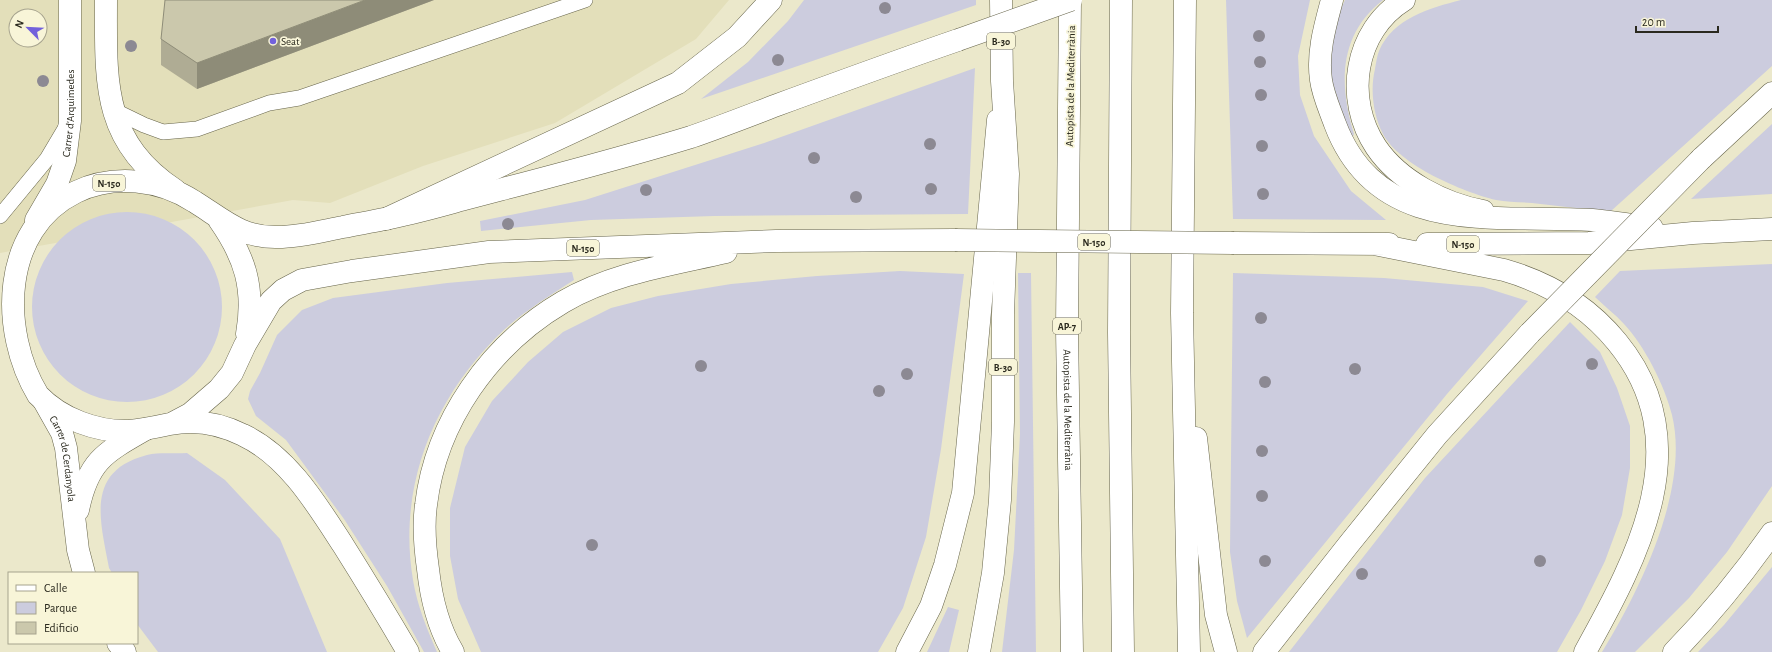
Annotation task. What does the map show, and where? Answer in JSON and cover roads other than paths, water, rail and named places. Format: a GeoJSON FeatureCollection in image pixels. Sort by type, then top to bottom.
{"type":"FeatureCollection","features":[{"type":"Feature","properties":{"kind":"main road","name":"Carrer d'Arquimedes"},"geometry":{"type":"LineString","coordinates":[[36,220],[57,184],[65,161],[70,121],[70,0]]}},
{"type":"Feature","properties":{"kind":"main road"},"geometry":{"type":"LineString","coordinates":[[106,0],[106,71],[113,110],[128,146],[140,162],[156,178],[177,192]]}},
{"type":"Feature","properties":{"kind":"main road"},"geometry":{"type":"LineString","coordinates":[[386,219],[678,83],[737,37],[771,0]]}},
{"type":"Feature","properties":{"kind":"main road","name":"B-30"},"geometry":{"type":"LineString","coordinates":[[979,652],[993,572],[1000,500],[1003,422],[1003,314],[1008,174],[1002,81],[1001,0]]}},
{"type":"Feature","properties":{"kind":"main road","name":"N-150"},"geometry":{"type":"LineString","coordinates":[[1070,0],[688,137],[601,164],[386,219],[298,236],[274,238],[250,234],[219,220],[195,201],[156,184],[118,181],[98,184],[79,190],[62,199],[36,220],[16,249],[6,277],[2,315],[6,353],[26,381],[44,401],[72,419],[92,426],[114,430],[146,429],[171,424],[190,414],[219,389],[232,372],[245,345],[271,301],[282,290],[302,280],[352,271],[490,252],[776,241],[955,240],[1374,244],[1589,243],[1693,233],[1772,229]]}},
{"type":"Feature","properties":{"kind":"main road","name":"Autopista de la Mediterrània"},"geometry":{"type":"LineString","coordinates":[[1070,0],[1067,329],[1072,652]]}},
{"type":"Feature","properties":{"kind":"main road"},"geometry":{"type":"LineString","coordinates":[[1121,0],[1119,334],[1123,652]]}},
{"type":"Feature","properties":{"kind":"main road"},"geometry":{"type":"LineString","coordinates":[[1185,0],[1182,313],[1189,652]]}},
{"type":"Feature","properties":{"kind":"main road"},"geometry":{"type":"LineString","coordinates":[[1332,0],[1324,27],[1321,54],[1321,80],[1339,135],[1351,156],[1367,175],[1384,190],[1432,211],[1460,216],[1592,220],[1693,233]]}},
{"type":"Feature","properties":{"kind":"main road"},"geometry":{"type":"LineString","coordinates":[[1404,0],[1383,16],[1374,27],[1361,58],[1358,79],[1359,100],[1365,123],[1376,147],[1393,167],[1418,186],[1454,203],[1480,210],[1548,219]]}},
{"type":"Feature","properties":{"kind":"main road"},"geometry":{"type":"LineString","coordinates":[[907,652],[931,606],[945,565],[963,493],[1002,81]]}},
{"type":"Feature","properties":{"kind":"main road"},"geometry":{"type":"LineString","coordinates":[[1264,652],[1437,435],[1530,333],[1701,159],[1772,93]]}},
{"type":"Feature","properties":{"kind":"main road","name":"N-150"},"geometry":{"type":"LineString","coordinates":[[219,220],[237,247],[245,268],[250,290],[251,312],[245,345]]}},
{"type":"Feature","properties":{"kind":"main road"},"geometry":{"type":"LineString","coordinates":[[453,652],[437,616],[429,581],[425,543],[426,506],[435,462],[452,420],[474,382],[500,351],[531,323],[563,302],[599,284],[638,271],[776,241]]}},
{"type":"Feature","properties":{"kind":"main road"},"geometry":{"type":"LineString","coordinates":[[1374,244],[1524,275],[1557,290],[1584,309],[1606,329],[1624,351],[1641,378],[1652,406],[1657,436],[1658,466],[1654,494],[1644,531],[1626,574],[1585,652]]}},
{"type":"Feature","properties":{"kind":"main road","name":"N-150"},"geometry":{"type":"LineString","coordinates":[[0,267],[16,249]]}},
{"type":"Feature","properties":{"kind":"main road"},"geometry":{"type":"LineString","coordinates":[[1182,313],[1216,615],[1226,652]]}},
{"type":"Feature","properties":{"kind":"main road","name":"Carrer de Cerdanyola"},"geometry":{"type":"LineString","coordinates":[[44,401],[62,433],[66,448],[76,519],[78,550],[84,572]]}},
{"type":"Feature","properties":{"kind":"main road"},"geometry":{"type":"LineString","coordinates":[[171,424],[191,422],[209,424],[244,435],[262,446],[280,461],[297,480],[323,516],[408,652]]}},
{"type":"Feature","properties":{"kind":"main road","name":"Carrer de Cerdanyola"},"geometry":{"type":"LineString","coordinates":[[76,519],[81,493],[88,475],[99,460],[111,450],[146,429]]}},
{"type":"Feature","properties":{"kind":"main road"},"geometry":{"type":"LineString","coordinates":[[1674,652],[1705,620],[1741,577],[1772,533]]}},
{"type":"Feature","properties":{"kind":"main road"},"geometry":{"type":"LineString","coordinates":[[119,644],[125,652]]}},
{"type":"Feature","properties":{"kind":"lane"},"geometry":{"type":"LineString","coordinates":[[113,110],[144,125],[163,132],[197,129],[269,103],[299,98],[585,0]]}},
{"type":"Feature","properties":{"kind":"lane"},"geometry":{"type":"LineString","coordinates":[[0,216],[48,159],[70,121]]}},
{"type":"Feature","properties":{"kind":"place","name":"Seat"},"geometry":{"type":"Point","coordinates":[273,41]}}]}
